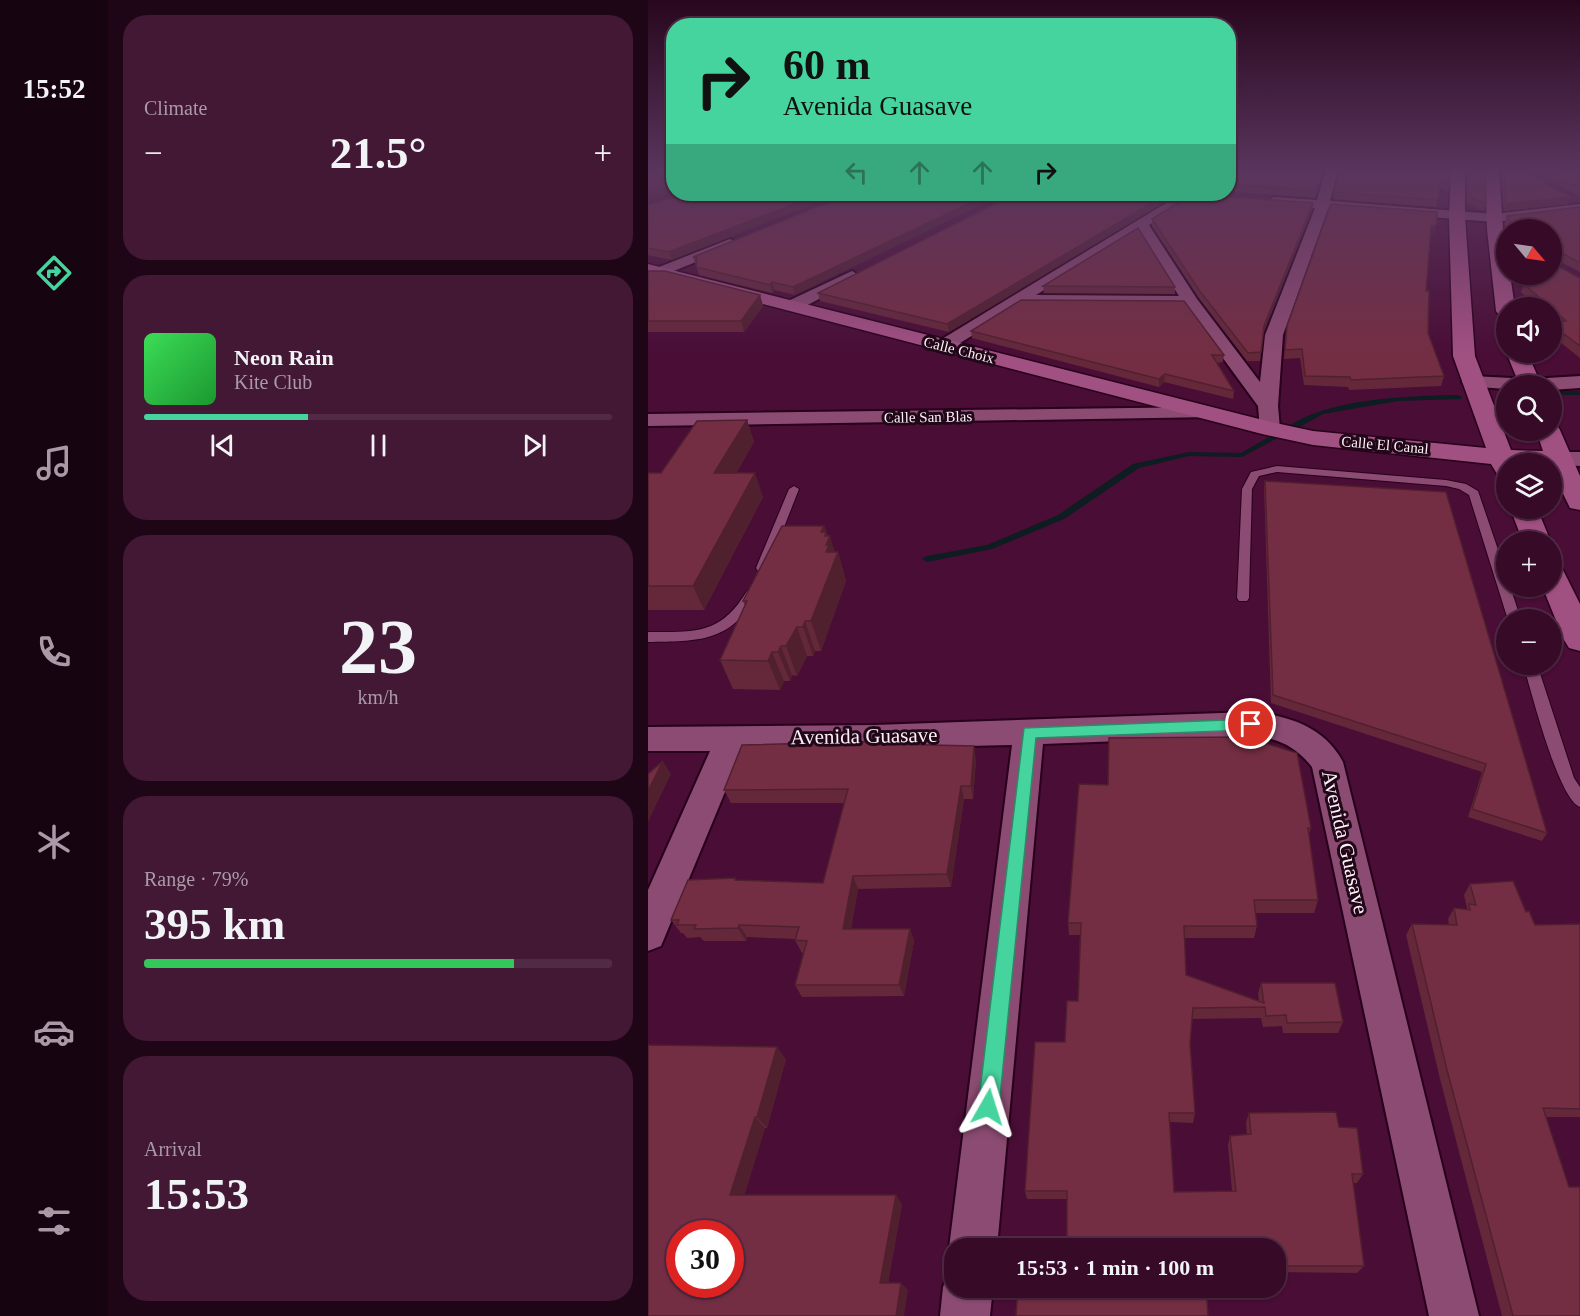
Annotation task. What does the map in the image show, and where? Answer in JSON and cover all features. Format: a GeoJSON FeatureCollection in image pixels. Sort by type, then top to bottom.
{"type":"FeatureCollection","features":[{"type":"Feature","properties":{"kind":"street"},"geometry":{"type":"LineString","coordinates":[[943,346],[1129,231]]}},
{"type":"Feature","properties":{"kind":"street"},"geometry":{"type":"LineString","coordinates":[[1146,231],[1269,418]]}},
{"type":"Feature","properties":{"kind":"street"},"geometry":{"type":"LineString","coordinates":[[1269,418],[1274,335],[1313,231]]}},
{"type":"Feature","properties":{"kind":"street"},"geometry":{"type":"LineString","coordinates":[[1458,231],[1464,356],[1499,453]]}},
{"type":"Feature","properties":{"kind":"street"},"geometry":{"type":"LineString","coordinates":[[653,270],[746,237]]}},
{"type":"Feature","properties":{"kind":"street"},"geometry":{"type":"LineString","coordinates":[[792,306],[867,269]]}},
{"type":"Feature","properties":{"kind":"street","name":"Calle Choix"},"geometry":{"type":"LineString","coordinates":[[653,270],[1207,413],[1269,418]]}},
{"type":"Feature","properties":{"kind":"street"},"geometry":{"type":"LineString","coordinates":[[1018,300],[1190,301]]}},
{"type":"Feature","properties":{"kind":"street"},"geometry":{"type":"LineString","coordinates":[[1472,381],[1496,383]]}},
{"type":"Feature","properties":{"kind":"street"},"geometry":{"type":"LineString","coordinates":[[1562,383],[1580,382]]}},
{"type":"Feature","properties":{"kind":"street","name":"Calle San Blas"},"geometry":{"type":"LineString","coordinates":[[652,425],[1207,413]]}},
{"type":"Feature","properties":{"kind":"street","name":"Calle El Canal"},"geometry":{"type":"LineString","coordinates":[[1269,418],[1312,438],[1496,462]]}},
{"type":"Feature","properties":{"kind":"street"},"geometry":{"type":"LineString","coordinates":[[1556,441],[1569,459],[1580,502]]}},
{"type":"Feature","properties":{"kind":"street"},"geometry":{"type":"LineString","coordinates":[[1561,597],[1580,640]]}},
{"type":"Feature","properties":{"kind":"street","name":"Avenida Guasave"},"geometry":{"type":"LineString","coordinates":[[648,739],[731,740],[1273,725],[1291,730],[1305,739],[1327,762],[1454,1316]]}},
{"type":"Feature","properties":{"kind":"street"},"geometry":{"type":"LineString","coordinates":[[974,1238],[1029,732]]}},
{"type":"Feature","properties":{"kind":"street"},"geometry":{"type":"LineString","coordinates":[[648,933],[731,740]]}},
{"type":"Feature","properties":{"kind":"street"},"geometry":{"type":"LineString","coordinates":[[965,1316],[967,1298]]}},
{"type":"Feature","properties":{"kind":"lane"},"geometry":{"type":"LineString","coordinates":[[1243,598],[1247,489],[1255,474],[1277,469],[1462,486],[1474,493],[1511,609]]}},
{"type":"Feature","properties":{"kind":"lane"},"geometry":{"type":"LineString","coordinates":[[648,637],[698,636],[724,627],[746,606],[794,489]]}},
{"type":"Feature","properties":{"kind":"lane"},"geometry":{"type":"LineString","coordinates":[[1534,675],[1567,780],[1580,800]]}},
{"type":"Feature","properties":{"kind":"building"},"geometry":{"type":"Polygon","coordinates":[[[648,231],[723,231],[669,252],[648,248],[648,231]]]}},
{"type":"Feature","properties":{"kind":"building"},"geometry":{"type":"Polygon","coordinates":[[[756,231],[910,231],[793,287],[772,282],[770,285],[696,267],[697,257],[693,257],[756,231]]]}},
{"type":"Feature","properties":{"kind":"building"},"geometry":{"type":"Polygon","coordinates":[[[941,231],[1104,231],[947,324],[818,293],[941,231]]]}},
{"type":"Feature","properties":{"kind":"building"},"geometry":{"type":"Polygon","coordinates":[[[1132,231],[1140,231],[1175,287],[1043,286],[1132,231]]]}},
{"type":"Feature","properties":{"kind":"building"},"geometry":{"type":"Polygon","coordinates":[[[1160,231],[1302,231],[1264,326],[1261,352],[1248,353],[1199,290],[1160,231]]]}},
{"type":"Feature","properties":{"kind":"building"},"geometry":{"type":"Polygon","coordinates":[[[1321,231],[1431,231],[1426,291],[1429,291],[1428,333],[1444,376],[1351,380],[1350,377],[1305,376],[1302,349],[1285,350],[1287,326],[1321,231]]]}},
{"type":"Feature","properties":{"kind":"building"},"geometry":{"type":"Polygon","coordinates":[[[1562,231],[1580,231],[1580,263],[1562,253],[1562,231]]]}},
{"type":"Feature","properties":{"kind":"building"},"geometry":{"type":"Polygon","coordinates":[[[1562,268],[1580,278],[1580,346],[1562,332],[1562,321],[1566,321],[1562,317],[1562,297],[1539,297],[1525,285],[1562,285],[1562,268]]]}},
{"type":"Feature","properties":{"kind":"building"},"geometry":{"type":"Polygon","coordinates":[[[648,271],[665,271],[760,295],[741,321],[648,321],[648,271]]]}},
{"type":"Feature","properties":{"kind":"building"},"geometry":{"type":"Polygon","coordinates":[[[1021,300],[1184,301],[1224,355],[1212,355],[1234,391],[1165,374],[1159,379],[971,331],[1021,300]]]}},
{"type":"Feature","properties":{"kind":"building"},"geometry":{"type":"Polygon","coordinates":[[[747,420],[714,473],[755,473],[693,586],[648,586],[648,473],[661,473],[697,421],[747,420]]]}},
{"type":"Feature","properties":{"kind":"building"},"geometry":{"type":"Polygon","coordinates":[[[1265,481],[1446,492],[1496,661],[1496,675],[1500,675],[1547,833],[1472,809],[1486,764],[1273,695],[1265,481]]]}},
{"type":"Feature","properties":{"kind":"building"},"geometry":{"type":"Polygon","coordinates":[[[782,526],[824,526],[821,532],[826,532],[825,536],[830,536],[826,552],[838,552],[811,621],[805,621],[803,627],[797,627],[786,646],[781,646],[778,652],[772,652],[768,661],[720,660],[747,601],[743,601],[782,526]]]}},
{"type":"Feature","properties":{"kind":"building"},"geometry":{"type":"Polygon","coordinates":[[[1245,737],[1297,753],[1311,828],[1308,828],[1318,900],[1254,900],[1257,926],[1184,926],[1186,975],[1264,1003],[1261,983],[1335,983],[1343,1022],[1287,1023],[1286,1015],[1266,1016],[1265,1007],[1193,1008],[1190,1043],[1195,1113],[1169,1113],[1174,1192],[1236,1191],[1230,1136],[1251,1134],[1249,1113],[1336,1112],[1339,1127],[1357,1128],[1363,1174],[1352,1174],[1364,1266],[1286,1266],[1286,1238],[1067,1238],[1067,1191],[1025,1191],[1035,1042],[1065,1042],[1067,1001],[1078,1001],[1081,923],[1068,923],[1079,784],[1108,785],[1109,738],[1245,737]]]}},
{"type":"Feature","properties":{"kind":"building"},"geometry":{"type":"Polygon","coordinates":[[[889,741],[888,744],[974,746],[971,786],[961,786],[947,874],[853,876],[843,929],[910,929],[899,985],[795,985],[807,941],[795,940],[799,927],[739,925],[738,928],[694,929],[696,925],[677,925],[679,920],[671,920],[688,880],[735,878],[735,880],[823,883],[848,789],[724,790],[742,745],[889,741]]]}},
{"type":"Feature","properties":{"kind":"building"},"geometry":{"type":"Polygon","coordinates":[[[663,761],[648,791],[648,774],[663,761]]]}},
{"type":"Feature","properties":{"kind":"building"},"geometry":{"type":"Polygon","coordinates":[[[1513,881],[1526,912],[1529,911],[1535,925],[1580,924],[1580,1109],[1543,1108],[1569,1187],[1580,1187],[1580,1316],[1513,1316],[1447,1070],[1412,924],[1457,925],[1454,908],[1470,910],[1469,904],[1476,905],[1470,884],[1513,881]]]}},
{"type":"Feature","properties":{"kind":"building"},"geometry":{"type":"Polygon","coordinates":[[[648,1045],[777,1047],[757,1117],[755,1117],[730,1195],[896,1195],[880,1283],[901,1283],[896,1316],[648,1316],[648,1045]]]}},
{"type":"Feature","properties":{"kind":"building"},"geometry":{"type":"Polygon","coordinates":[[[1017,1298],[1207,1298],[1208,1316],[1016,1316],[1017,1298]]]}},
{"type":"Feature","properties":{"kind":"waterway"},"geometry":{"type":"LineString","coordinates":[[1562,393],[1580,393]]}},
{"type":"Feature","properties":{"kind":"waterway"},"geometry":{"type":"LineString","coordinates":[[1288,430],[1321,412],[1398,399],[1458,397]]}},
{"type":"Feature","properties":{"kind":"waterway"},"geometry":{"type":"LineString","coordinates":[[927,559],[989,547],[1061,517],[1136,466],[1189,454],[1242,455],[1279,435]]}},
{"type":"Feature","properties":{"kind":"route"},"geometry":{"type":"LineString","coordinates":[[988,1107],[1029,732],[1251,724]]}}]}
